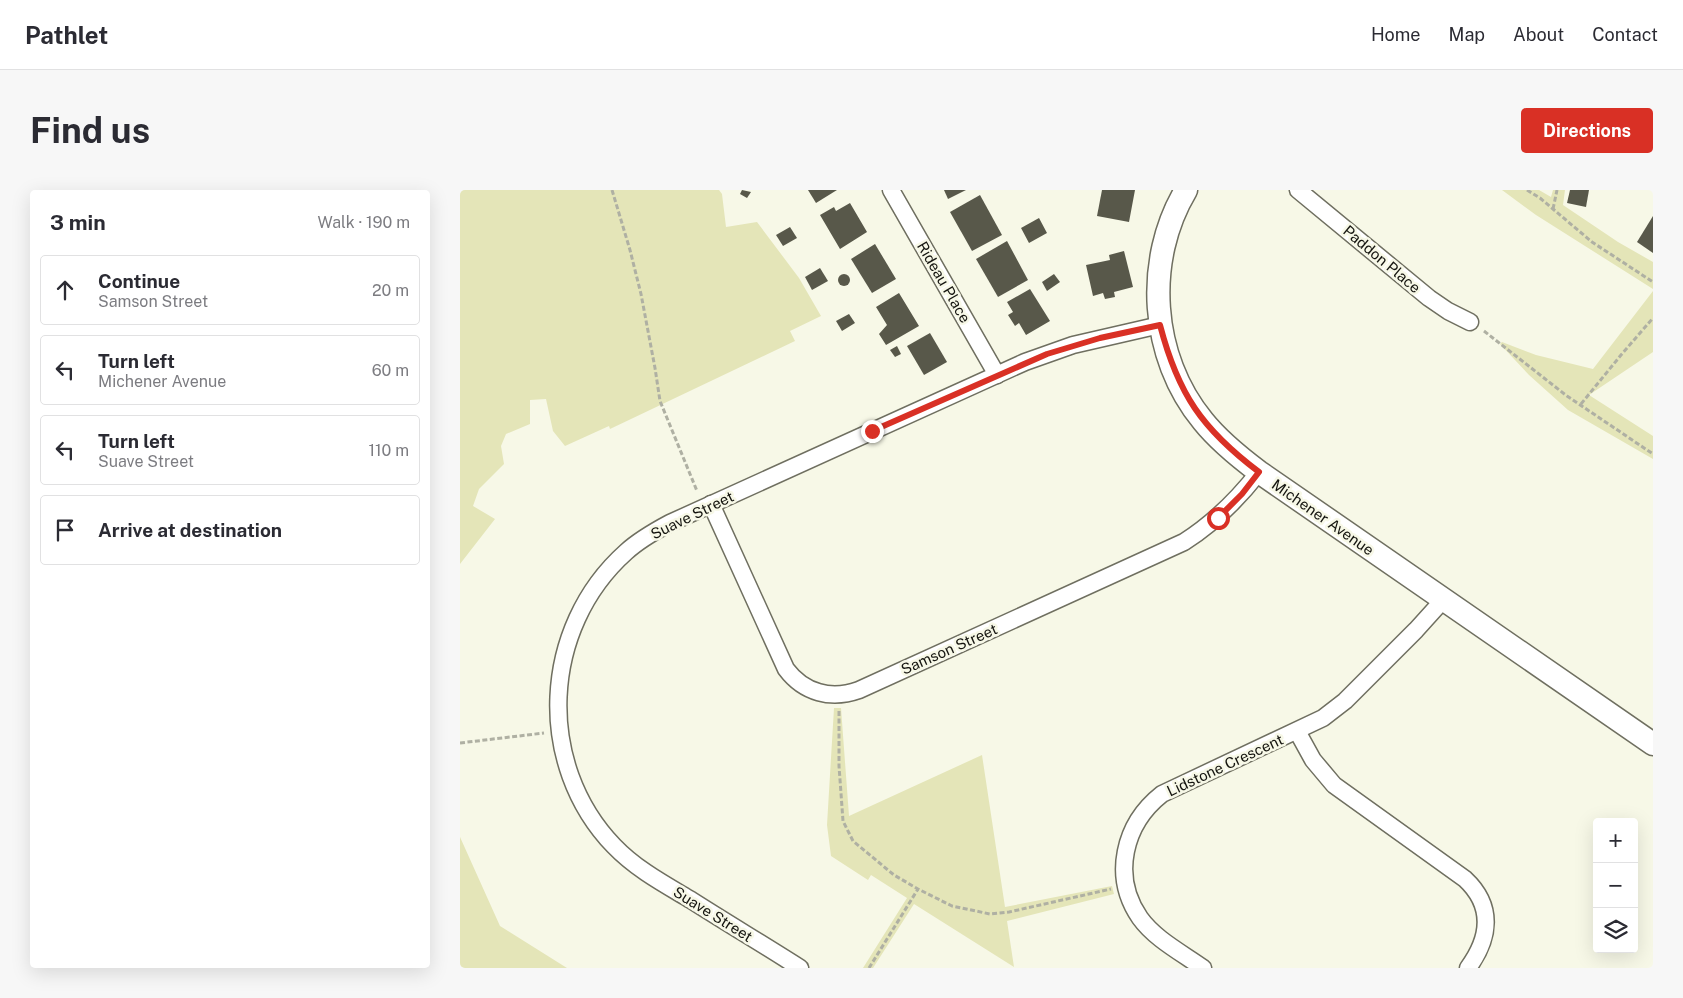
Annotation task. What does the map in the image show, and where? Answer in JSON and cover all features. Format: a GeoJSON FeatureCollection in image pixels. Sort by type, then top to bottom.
{"type":"FeatureCollection","features":[{"type":"Feature","properties":{"kind":"street","name":"Rideau Place"},"geometry":{"type":"LineString","coordinates":[[891,190],[997,374]]}},
{"type":"Feature","properties":{"kind":"street","name":"Michener Avenue"},"geometry":{"type":"LineString","coordinates":[[1186,190],[1175,212],[1163,252],[1158,292],[1160,325],[1177,378],[1202,420],[1222,442],[1259,472],[1653,744]]}},
{"type":"Feature","properties":{"kind":"street","name":"Paddon Place"},"geometry":{"type":"LineString","coordinates":[[1298,190],[1429,298],[1448,311],[1470,322]]}},
{"type":"Feature","properties":{"kind":"street","name":"Suave Street"},"geometry":{"type":"LineString","coordinates":[[800,968],[645,872],[614,846],[587,812],[568,770],[559,732],[558,696],[561,668],[572,630],[580,611],[591,592],[615,563],[640,541],[670,523],[997,374],[1073,345],[1160,325]]}},
{"type":"Feature","properties":{"kind":"street","name":"Samson Street"},"geometry":{"type":"LineString","coordinates":[[707,506],[786,669],[807,688],[839,695],[859,690],[1184,542],[1206,527],[1223,512],[1242,494],[1259,472]]}},
{"type":"Feature","properties":{"kind":"street","name":"Lidstone Crescent"},"geometry":{"type":"LineString","coordinates":[[1203,968],[1149,928],[1134,908],[1126,886],[1125,858],[1132,829],[1149,804],[1162,794],[1323,718],[1345,701],[1444,600]]}},
{"type":"Feature","properties":{"kind":"street","name":"Lidstone Crescent"},"geometry":{"type":"LineString","coordinates":[[1298,731],[1313,760],[1334,785],[1475,888],[1485,910],[1486,923],[1481,948],[1468,968]]}},
{"type":"Feature","properties":{"kind":"path"},"geometry":{"type":"LineString","coordinates":[[612,190],[641,294],[660,401],[707,506]]}},
{"type":"Feature","properties":{"kind":"path"},"geometry":{"type":"LineString","coordinates":[[1527,190],[1592,242],[1653,282]]}},
{"type":"Feature","properties":{"kind":"path"},"geometry":{"type":"LineString","coordinates":[[1553,209],[1558,190]]}},
{"type":"Feature","properties":{"kind":"path"},"geometry":{"type":"LineString","coordinates":[[1580,404],[1653,318]]}},
{"type":"Feature","properties":{"kind":"path"},"geometry":{"type":"LineString","coordinates":[[1470,322],[1503,344],[1567,396],[1653,454]]}},
{"type":"Feature","properties":{"kind":"path"},"geometry":{"type":"LineString","coordinates":[[839,695],[839,780],[841,815],[844,827],[860,848],[894,875],[952,906],[996,914],[1126,886]]}},
{"type":"Feature","properties":{"kind":"path"},"geometry":{"type":"LineString","coordinates":[[460,742],[559,732]]}},
{"type":"Feature","properties":{"kind":"path"},"geometry":{"type":"LineString","coordinates":[[869,968],[918,889]]}},
{"type":"Feature","properties":{"kind":"green space"},"geometry":{"type":"Polygon","coordinates":[[[460,190],[719,190],[722,194],[726,227],[757,222],[799,278],[821,316],[790,331],[795,341],[610,429],[609,426],[565,446],[553,431],[546,399],[530,400],[530,424],[506,434],[501,446],[504,464],[479,489],[473,506],[495,519],[460,564],[460,190]]]}},
{"type":"Feature","properties":{"kind":"green space"},"geometry":{"type":"Polygon","coordinates":[[[1502,190],[1539,190],[1551,197],[1553,190],[1565,190],[1563,205],[1618,242],[1653,262],[1653,289],[1536,215],[1502,190]]]}},
{"type":"Feature","properties":{"kind":"green space"},"geometry":{"type":"Polygon","coordinates":[[[1653,291],[1653,352],[1589,395],[1653,436],[1653,459],[1568,410],[1529,375],[1500,344],[1502,342],[1536,355],[1593,369],[1653,291]]]}},
{"type":"Feature","properties":{"kind":"green space"},"geometry":{"type":"Polygon","coordinates":[[[834,708],[841,708],[849,816],[982,755],[1005,907],[1112,886],[1114,894],[1007,921],[1014,967],[914,904],[873,968],[863,968],[907,898],[871,875],[868,880],[831,856],[827,825],[834,708]]]}},
{"type":"Feature","properties":{"kind":"green space"},"geometry":{"type":"Polygon","coordinates":[[[460,837],[500,926],[567,968],[460,968],[460,837]]]}},
{"type":"Feature","properties":{"kind":"building"},"geometry":{"type":"Polygon","coordinates":[[[742,190],[751,192],[747,198],[740,194],[742,190]]]}},
{"type":"Feature","properties":{"kind":"building"},"geometry":{"type":"Polygon","coordinates":[[[808,190],[837,190],[816,203],[808,190]]]}},
{"type":"Feature","properties":{"kind":"building"},"geometry":{"type":"Polygon","coordinates":[[[944,190],[966,190],[948,199],[944,190]]]}},
{"type":"Feature","properties":{"kind":"building"},"geometry":{"type":"Polygon","coordinates":[[[1102,190],[1135,190],[1129,222],[1097,216],[1102,190]]]}},
{"type":"Feature","properties":{"kind":"building"},"geometry":{"type":"Polygon","coordinates":[[[1570,190],[1589,190],[1586,207],[1567,203],[1570,190]]]}},
{"type":"Feature","properties":{"kind":"building"},"geometry":{"type":"Polygon","coordinates":[[[980,195],[1002,235],[972,251],[950,212],[980,195]]]}},
{"type":"Feature","properties":{"kind":"building"},"geometry":{"type":"Polygon","coordinates":[[[850,203],[867,232],[840,249],[820,215],[834,207],[836,211],[850,203]]]}},
{"type":"Feature","properties":{"kind":"building"},"geometry":{"type":"Polygon","coordinates":[[[1653,216],[1653,253],[1637,242],[1653,216]]]}},
{"type":"Feature","properties":{"kind":"building"},"geometry":{"type":"Polygon","coordinates":[[[1039,218],[1047,233],[1029,243],[1021,228],[1039,218]]]}},
{"type":"Feature","properties":{"kind":"building"},"geometry":{"type":"Polygon","coordinates":[[[790,227],[797,238],[783,246],[776,235],[790,227]]]}},
{"type":"Feature","properties":{"kind":"building"},"geometry":{"type":"Polygon","coordinates":[[[1007,241],[1028,280],[998,297],[976,259],[1007,241]]]}},
{"type":"Feature","properties":{"kind":"building"},"geometry":{"type":"Polygon","coordinates":[[[875,244],[896,279],[872,293],[851,259],[875,244]]]}},
{"type":"Feature","properties":{"kind":"building"},"geometry":{"type":"Polygon","coordinates":[[[1124,251],[1133,287],[1114,292],[1115,297],[1105,299],[1103,293],[1093,296],[1086,265],[1110,260],[1109,255],[1124,251]]]}},
{"type":"Feature","properties":{"kind":"building"},"geometry":{"type":"Polygon","coordinates":[[[820,268],[828,281],[812,290],[805,277],[820,268]]]}},
{"type":"Feature","properties":{"kind":"building"},"geometry":{"type":"Polygon","coordinates":[[[846,274],[849,275],[849,285],[842,286],[839,285],[838,278],[839,275],[846,274]]]}},
{"type":"Feature","properties":{"kind":"building"},"geometry":{"type":"Polygon","coordinates":[[[1054,274],[1060,282],[1047,291],[1042,282],[1054,274]]]}},
{"type":"Feature","properties":{"kind":"building"},"geometry":{"type":"Polygon","coordinates":[[[1030,289],[1050,321],[1026,335],[1019,323],[1015,326],[1008,315],[1013,312],[1007,302],[1030,289]]]}},
{"type":"Feature","properties":{"kind":"building"},"geometry":{"type":"Polygon","coordinates":[[[899,293],[919,326],[886,345],[879,334],[887,325],[876,307],[899,293]]]}},
{"type":"Feature","properties":{"kind":"building"},"geometry":{"type":"Polygon","coordinates":[[[849,314],[855,323],[842,331],[836,321],[849,314]]]}},
{"type":"Feature","properties":{"kind":"building"},"geometry":{"type":"Polygon","coordinates":[[[930,333],[947,362],[924,375],[907,346],[930,333]]]}},
{"type":"Feature","properties":{"kind":"building"},"geometry":{"type":"Polygon","coordinates":[[[897,346],[901,354],[895,357],[890,350],[897,346]]]}},
{"type":"Feature","properties":{"kind":"route"},"geometry":{"type":"LineString","coordinates":[[872,431],[1025,362],[1073,345],[1160,325],[1177,378],[1193,407],[1222,442],[1259,472],[1242,494],[1218,518]]}}]}
